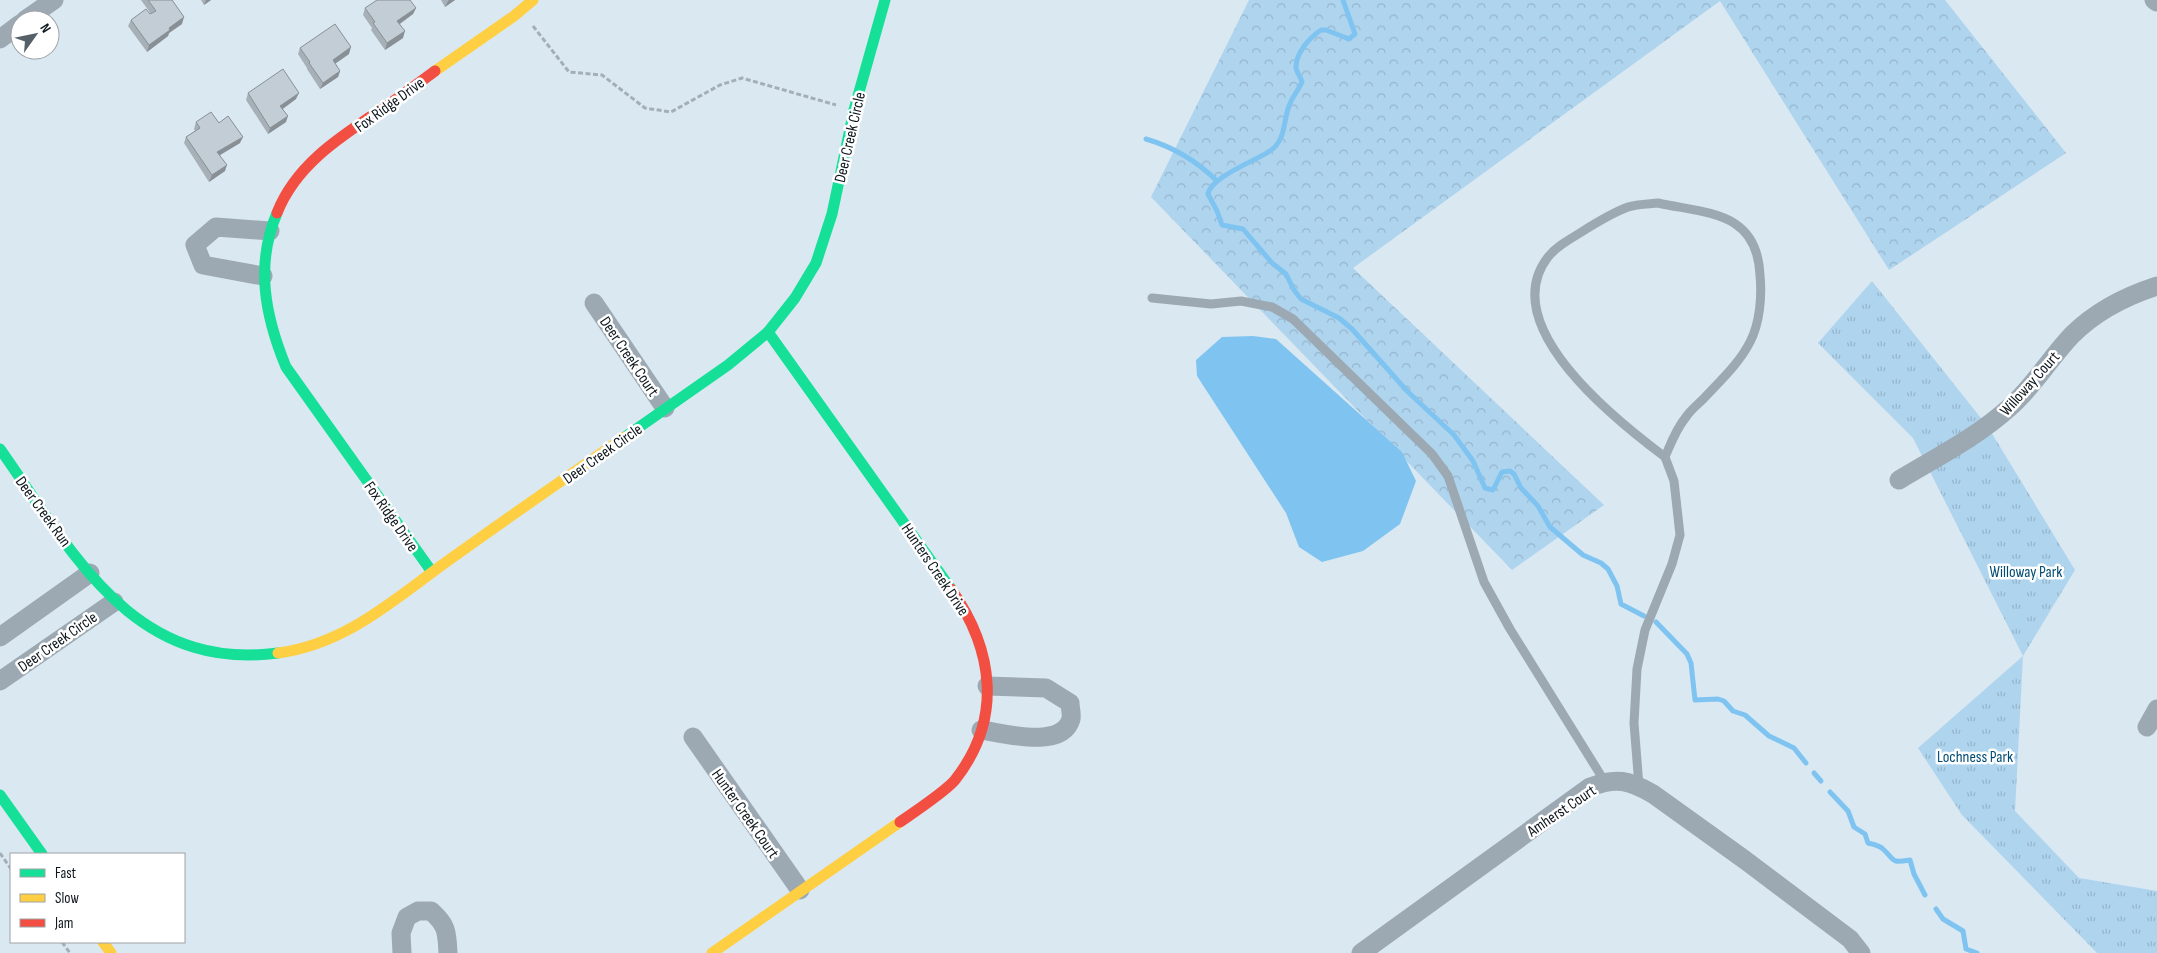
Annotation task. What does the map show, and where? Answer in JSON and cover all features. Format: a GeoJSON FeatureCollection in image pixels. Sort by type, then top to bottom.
{"type":"FeatureCollection","features":[{"type":"Feature","properties":{"kind":"street"},"geometry":{"type":"LineString","coordinates":[[40,10],[54,0]]}},
{"type":"Feature","properties":{"kind":"street","name":"Fox Ridge Drive"},"geometry":{"type":"LineString","coordinates":[[432,572],[286,367],[275,346],[268,323],[262,276],[270,231],[278,209],[288,190],[318,155],[534,0]]}},
{"type":"Feature","properties":{"kind":"street","name":"Deer Creek Circle"},"geometry":{"type":"LineString","coordinates":[[90,572],[114,602],[142,624],[182,644],[225,654],[267,655],[309,647],[343,634],[369,618],[665,408],[728,366],[768,332],[795,298],[816,263],[832,214],[854,110],[885,0]]}},
{"type":"Feature","properties":{"kind":"street"},"geometry":{"type":"LineString","coordinates":[[262,276],[203,265],[195,245],[216,227],[270,231]]}},
{"type":"Feature","properties":{"kind":"street","name":"Willoway Court"},"geometry":{"type":"LineString","coordinates":[[1899,480],[1983,431],[2012,406],[2072,335],[2090,320],[2125,298],[2157,286]]}},
{"type":"Feature","properties":{"kind":"street","name":"Deer Creek Court"},"geometry":{"type":"LineString","coordinates":[[594,303],[665,408]]}},
{"type":"Feature","properties":{"kind":"street","name":"Hunters Creek Drive"},"geometry":{"type":"LineString","coordinates":[[712,953],[910,815],[954,781],[979,739],[988,701],[986,667],[975,628],[961,603],[768,332]]}},
{"type":"Feature","properties":{"kind":"street","name":"Deer Creek Run"},"geometry":{"type":"LineString","coordinates":[[0,449],[90,572]]}},
{"type":"Feature","properties":{"kind":"street"},"geometry":{"type":"LineString","coordinates":[[0,637],[90,572]]}},
{"type":"Feature","properties":{"kind":"street","name":"Deer Creek Circle"},"geometry":{"type":"LineString","coordinates":[[0,680],[114,602]]}},
{"type":"Feature","properties":{"kind":"street"},"geometry":{"type":"LineString","coordinates":[[981,730],[1046,738],[1062,732],[1071,719],[1070,703],[1046,688],[987,686]]}},
{"type":"Feature","properties":{"kind":"street"},"geometry":{"type":"LineString","coordinates":[[2147,727],[2157,709]]}},
{"type":"Feature","properties":{"kind":"street","name":"Hunter Creek Court"},"geometry":{"type":"LineString","coordinates":[[693,737],[800,890]]}},
{"type":"Feature","properties":{"kind":"street","name":"Amherst Court"},"geometry":{"type":"LineString","coordinates":[[1361,953],[1590,787],[1604,782],[1616,781],[1639,786],[1745,860],[1850,940],[1861,953]]}},
{"type":"Feature","properties":{"kind":"street"},"geometry":{"type":"LineString","coordinates":[[0,794],[41,853]]}},
{"type":"Feature","properties":{"kind":"street"},"geometry":{"type":"LineString","coordinates":[[402,953],[402,932],[407,917],[418,911],[431,911],[443,921],[447,936],[448,953]]}},
{"type":"Feature","properties":{"kind":"lane"},"geometry":{"type":"LineString","coordinates":[[1639,786],[1634,723],[1637,669],[1645,630],[1669,572],[1680,535],[1674,481],[1665,457],[1623,426],[1587,391],[1559,356],[1540,325],[1535,294],[1541,269],[1548,257],[1560,245],[1630,206],[1658,203],[1716,216],[1732,221],[1744,229],[1754,243],[1760,264],[1761,288],[1758,315],[1751,342],[1735,365],[1687,415],[1675,434],[1665,457]]}},
{"type":"Feature","properties":{"kind":"lane"},"geometry":{"type":"LineString","coordinates":[[1152,298],[1212,304],[1241,301],[1272,307],[1293,320],[1432,454],[1448,476],[1484,582],[1510,629],[1604,782]]}},
{"type":"Feature","properties":{"kind":"path"},"geometry":{"type":"LineString","coordinates":[[521,10],[569,72],[602,75],[645,108],[671,112],[720,85],[742,78],[854,110]]}},
{"type":"Feature","properties":{"kind":"path"},"geometry":{"type":"LineString","coordinates":[[0,853],[10,868]]}},
{"type":"Feature","properties":{"kind":"green space"},"geometry":{"type":"Polygon","coordinates":[[[1249,0],[1945,0],[2066,153],[1889,270],[1720,1],[1353,268],[1604,505],[1512,570],[1151,197],[1249,0]]]}},
{"type":"Feature","properties":{"kind":"green space","name":"Willoway Park"},"geometry":{"type":"Polygon","coordinates":[[[1872,281],[1988,427],[2075,570],[2023,656],[1913,438],[1818,343],[1872,281]]]}},
{"type":"Feature","properties":{"kind":"green space","name":"Lochness Park"},"geometry":{"type":"Polygon","coordinates":[[[2023,656],[2015,811],[2079,878],[2157,891],[2157,953],[2097,953],[1962,815],[1918,748],[2023,656]]]}},
{"type":"Feature","properties":{"kind":"water"},"geometry":{"type":"Polygon","coordinates":[[[1253,336],[1276,339],[1402,452],[1416,481],[1400,524],[1363,551],[1322,562],[1299,547],[1286,513],[1197,376],[1196,360],[1222,337],[1253,336]]]}},
{"type":"Feature","properties":{"kind":"building"},"geometry":{"type":"Polygon","coordinates":[[[148,0],[172,0],[184,17],[149,45],[131,20],[146,9],[150,14],[156,11],[148,0]]]}},
{"type":"Feature","properties":{"kind":"building"},"geometry":{"type":"Polygon","coordinates":[[[377,0],[410,0],[416,8],[397,21],[405,31],[387,43],[365,8],[377,0]]]}},
{"type":"Feature","properties":{"kind":"building"},"geometry":{"type":"Polygon","coordinates":[[[335,24],[351,47],[333,60],[340,71],[323,83],[300,48],[335,24]]]}},
{"type":"Feature","properties":{"kind":"building"},"geometry":{"type":"Polygon","coordinates":[[[283,69],[299,93],[280,106],[288,116],[270,128],[248,93],[283,69]]]}},
{"type":"Feature","properties":{"kind":"building"},"geometry":{"type":"Polygon","coordinates":[[[211,112],[219,123],[228,116],[243,137],[217,152],[227,165],[212,175],[186,137],[200,128],[196,122],[211,112]]]}},
{"type":"Feature","properties":{"kind":"waterway"},"geometry":{"type":"LineString","coordinates":[[1343,0],[1355,34],[1349,39],[1326,30],[1321,30],[1312,37],[1298,56],[1296,69],[1302,82],[1290,103],[1279,142],[1270,151],[1234,170],[1211,188],[1208,194],[1222,225],[1243,229],[1272,263],[1286,274],[1301,299],[1339,318],[1352,329],[1407,391],[1454,435],[1473,461],[1485,488],[1493,490],[1502,472],[1510,471],[1514,474],[1521,488],[1538,506],[1550,527],[1583,555],[1601,563],[1608,569],[1617,586],[1621,604],[1644,616]]}},
{"type":"Feature","properties":{"kind":"waterway"},"geometry":{"type":"LineString","coordinates":[[1146,139],[1166,146],[1184,156],[1217,181]]}},
{"type":"Feature","properties":{"kind":"waterway"},"geometry":{"type":"LineString","coordinates":[[1656,622],[1687,654],[1691,663],[1695,700],[1718,699],[1724,701],[1733,711],[1745,715],[1769,736],[1794,748],[1806,763]]}},
{"type":"Feature","properties":{"kind":"waterway"},"geometry":{"type":"LineString","coordinates":[[1814,773],[1821,781]]}},
{"type":"Feature","properties":{"kind":"waterway"},"geometry":{"type":"LineString","coordinates":[[1830,792],[1848,811],[1854,827],[1865,834],[1868,843],[1881,848],[1896,861],[1910,860],[1914,874],[1925,895]]}},
{"type":"Feature","properties":{"kind":"waterway"},"geometry":{"type":"LineString","coordinates":[[1936,909],[1943,919],[1963,931],[1966,949],[1977,953]]}},
{"type":"Feature","properties":{"kind":"traffic: fast"},"geometry":{"type":"LineString","coordinates":[[625,437],[728,365],[768,332],[795,298],[816,263],[832,214],[854,110],[885,0]]}},
{"type":"Feature","properties":{"kind":"traffic: fast"},"geometry":{"type":"LineString","coordinates":[[277,213],[270,232],[266,252],[265,290],[273,329],[286,367],[432,572]]}},
{"type":"Feature","properties":{"kind":"traffic: fast"},"geometry":{"type":"LineString","coordinates":[[768,332],[951,589]]}},
{"type":"Feature","properties":{"kind":"traffic: fast"},"geometry":{"type":"LineString","coordinates":[[0,449],[53,527],[81,563],[111,596],[145,624],[183,643],[227,654],[278,653]]}},
{"type":"Feature","properties":{"kind":"traffic: fast"},"geometry":{"type":"LineString","coordinates":[[0,795],[41,853]]}},
{"type":"Feature","properties":{"kind":"traffic: slow"},"geometry":{"type":"LineString","coordinates":[[435,71],[514,16],[533,0]]}},
{"type":"Feature","properties":{"kind":"traffic: slow"},"geometry":{"type":"LineString","coordinates":[[278,653],[304,648],[328,639],[373,615],[625,437]]}},
{"type":"Feature","properties":{"kind":"traffic: slow"},"geometry":{"type":"LineString","coordinates":[[712,953],[900,822]]}},
{"type":"Feature","properties":{"kind":"traffic: slow"},"geometry":{"type":"LineString","coordinates":[[104,943],[111,953]]}},
{"type":"Feature","properties":{"kind":"traffic: jam"},"geometry":{"type":"LineString","coordinates":[[277,213],[297,179],[324,151],[339,138],[435,71]]}},
{"type":"Feature","properties":{"kind":"traffic: jam"},"geometry":{"type":"LineString","coordinates":[[900,822],[951,785],[970,757],[981,733],[986,709],[987,684],[984,660],[977,636],[951,589]]}}]}
